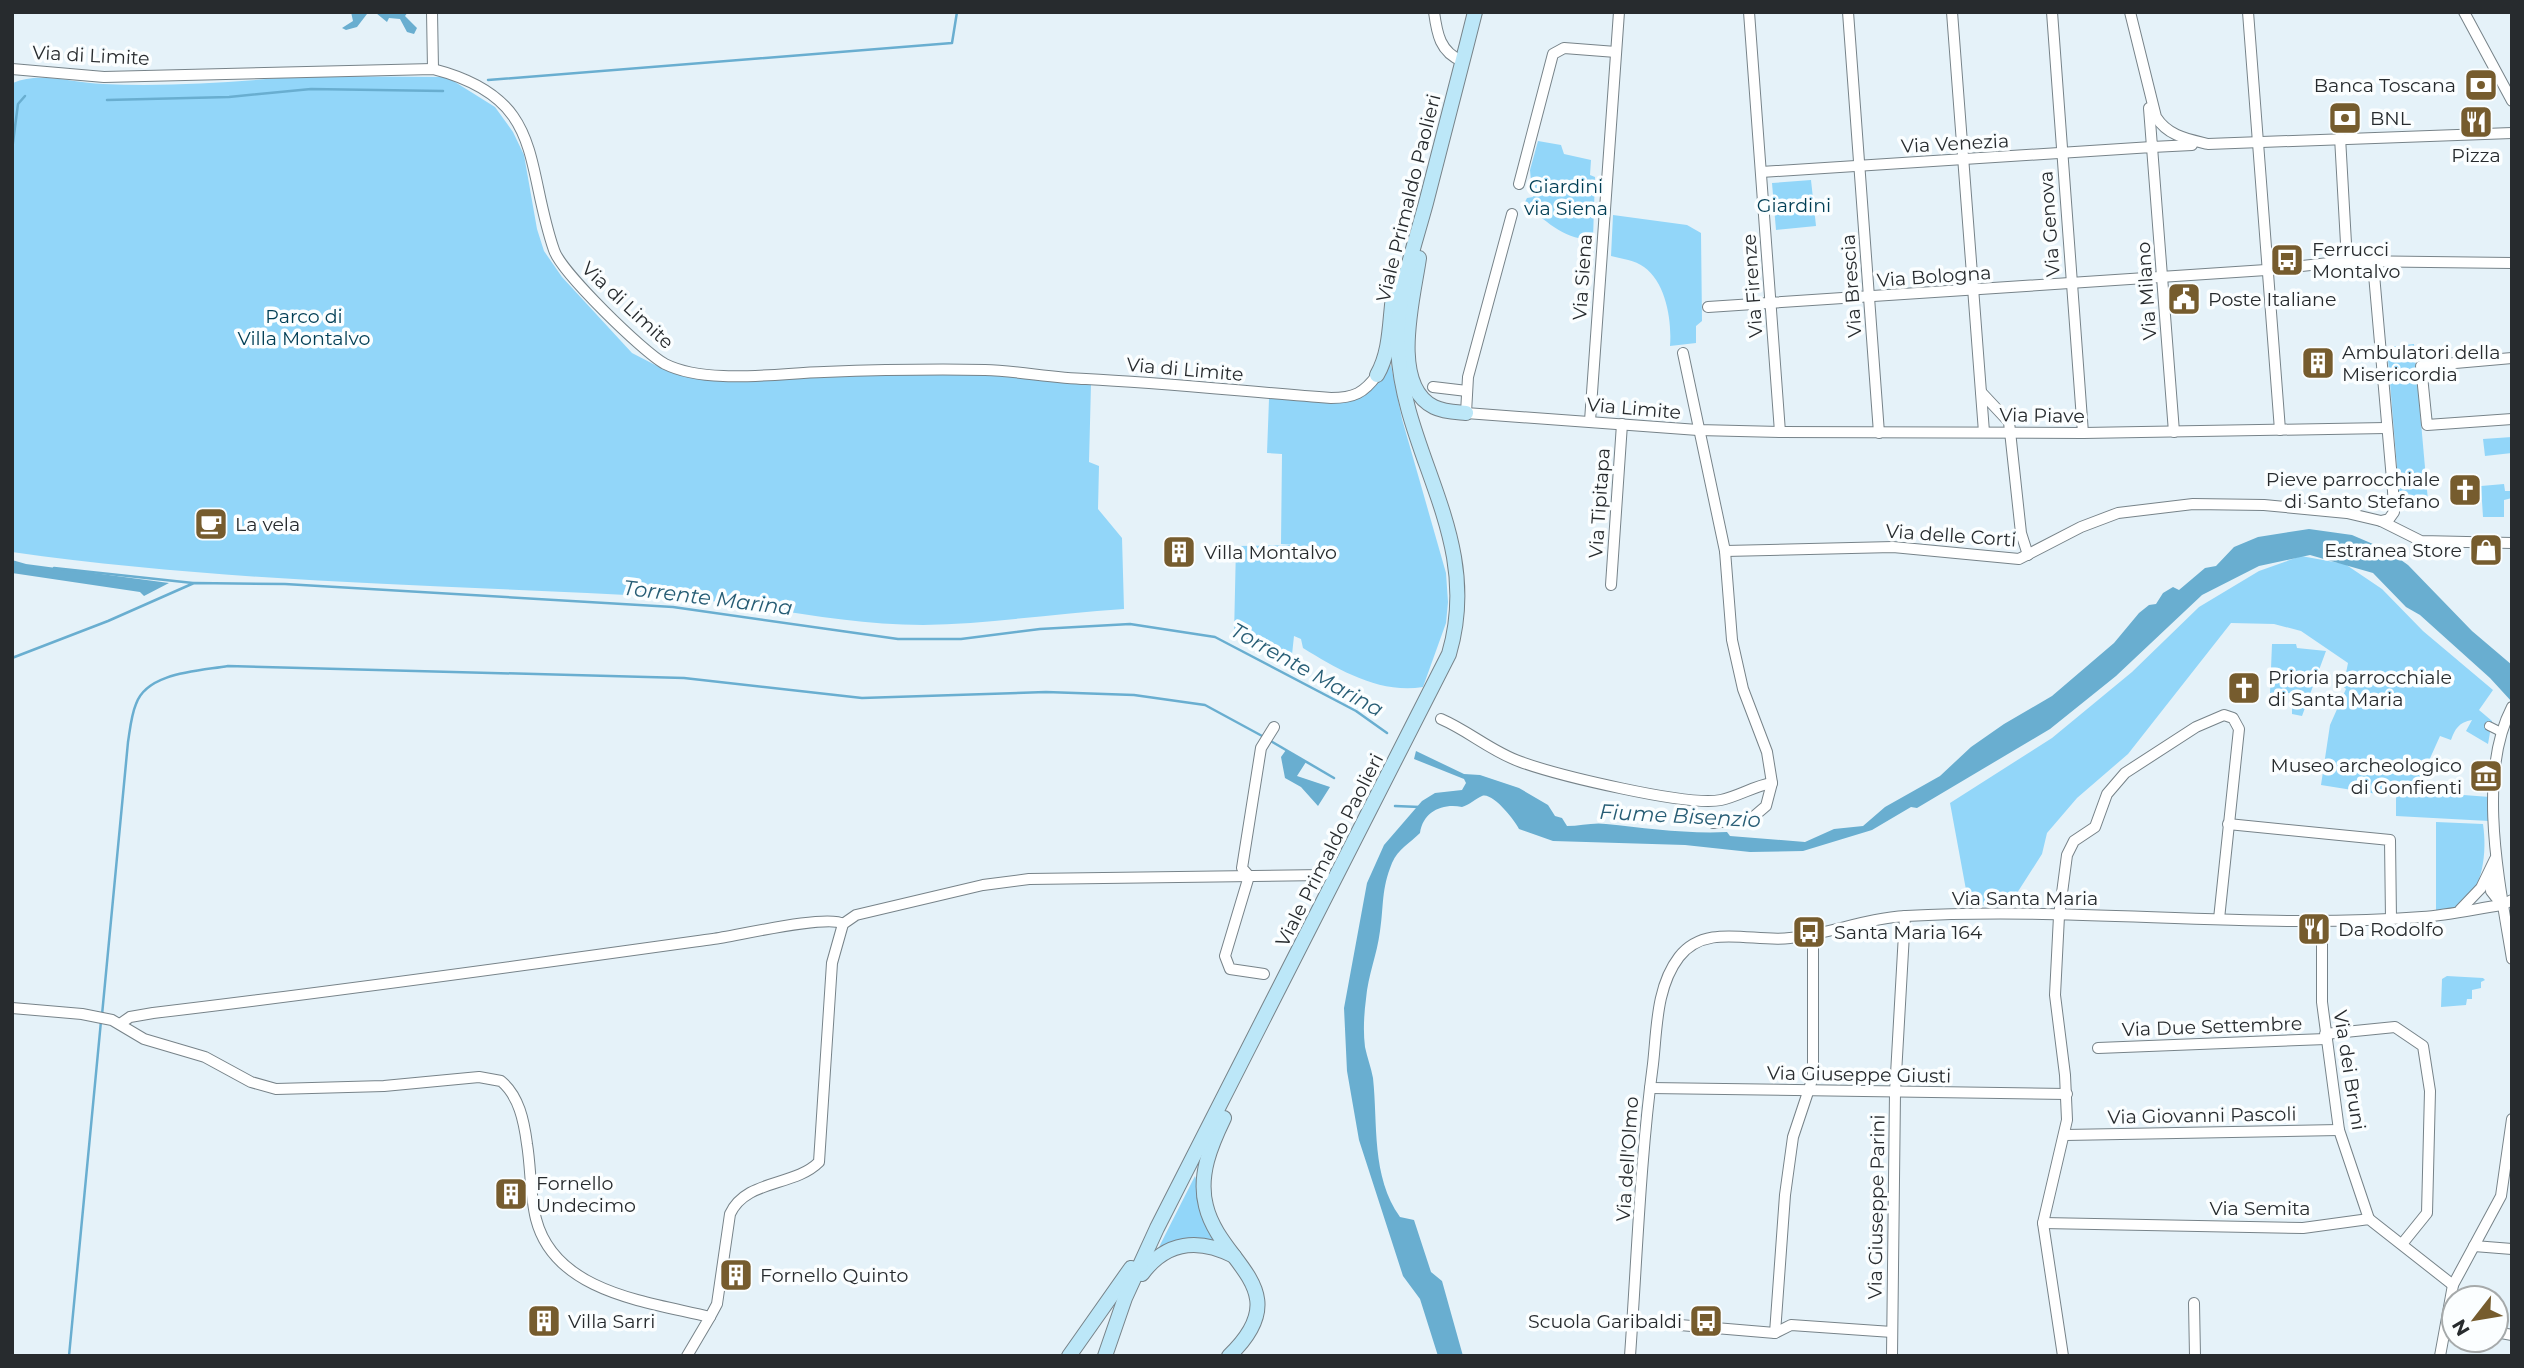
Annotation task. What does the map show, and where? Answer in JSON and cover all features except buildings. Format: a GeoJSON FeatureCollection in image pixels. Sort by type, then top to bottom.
{"type":"FeatureCollection","features":[{"type":"Feature","properties":{"kind":"main road","name":"Viale Primaldo Paolieri"},"geometry":{"type":"LineString","coordinates":[[1105,1356],[1125,1298],[1152,1239],[1449,654],[1458,613],[1458,566],[1408,402],[1398,352],[1401,300],[1475,12]]}},
{"type":"Feature","properties":{"kind":"main road"},"geometry":{"type":"LineString","coordinates":[[1377,375],[1386,355],[1391,301],[1402,256],[1419,230]]}},
{"type":"Feature","properties":{"kind":"main road"},"geometry":{"type":"LineString","coordinates":[[1419,230],[1419,253],[1408,326],[1411,369],[1417,387],[1429,404],[1442,410],[1466,413]]}},
{"type":"Feature","properties":{"kind":"main road"},"geometry":{"type":"LineString","coordinates":[[1229,1356],[1245,1338],[1256,1311],[1253,1282],[1210,1219],[1204,1196],[1204,1176],[1247,1054]]}},
{"type":"Feature","properties":{"kind":"main road"},"geometry":{"type":"LineString","coordinates":[[1069,1356],[1152,1239]]}},
{"type":"Feature","properties":{"kind":"main road"},"geometry":{"type":"LineString","coordinates":[[1125,1298],[1151,1261],[1172,1247],[1200,1244],[1236,1257]]}},
{"type":"Feature","properties":{"kind":"street"},"geometry":{"type":"LineString","coordinates":[[432,12],[433,69]]}},
{"type":"Feature","properties":{"kind":"street"},"geometry":{"type":"LineString","coordinates":[[1434,12],[1441,44],[1453,57],[1462,61]]}},
{"type":"Feature","properties":{"kind":"street","name":"Via Siena"},"geometry":{"type":"LineString","coordinates":[[1590,421],[1619,12]]}},
{"type":"Feature","properties":{"kind":"street","name":"Via Firenze"},"geometry":{"type":"LineString","coordinates":[[1749,12],[1780,432]]}},
{"type":"Feature","properties":{"kind":"street","name":"Via Brescia"},"geometry":{"type":"LineString","coordinates":[[1848,12],[1879,433]]}},
{"type":"Feature","properties":{"kind":"street"},"geometry":{"type":"LineString","coordinates":[[1952,12],[1984,432]]}},
{"type":"Feature","properties":{"kind":"street","name":"Via Genova"},"geometry":{"type":"LineString","coordinates":[[2053,12],[2083,433]]}},
{"type":"Feature","properties":{"kind":"street"},"geometry":{"type":"LineString","coordinates":[[2130,12],[2155,113],[2160,122],[2178,136],[2207,144]]}},
{"type":"Feature","properties":{"kind":"street"},"geometry":{"type":"LineString","coordinates":[[2248,12],[2280,430]]}},
{"type":"Feature","properties":{"kind":"street"},"geometry":{"type":"LineString","coordinates":[[2464,12],[2512,101]]}},
{"type":"Feature","properties":{"kind":"street"},"geometry":{"type":"LineString","coordinates":[[1519,184],[1553,54],[1564,48],[1616,52]]}},
{"type":"Feature","properties":{"kind":"street","name":"Via di Limite"},"geometry":{"type":"LineString","coordinates":[[12,69],[104,77],[433,69],[478,86],[501,103],[521,127],[533,153],[554,252],[567,273],[665,364],[698,372],[760,376],[912,369],[989,370],[1331,398],[1355,396],[1366,390],[1377,375]]}},
{"type":"Feature","properties":{"kind":"street","name":"Via Milano"},"geometry":{"type":"LineString","coordinates":[[2145,71],[2174,432]]}},
{"type":"Feature","properties":{"kind":"street","name":"Via Venezia"},"geometry":{"type":"LineString","coordinates":[[1760,172],[2256,140],[2512,133]]}},
{"type":"Feature","properties":{"kind":"street"},"geometry":{"type":"LineString","coordinates":[[2340,137],[2347,261]]}},
{"type":"Feature","properties":{"kind":"street"},"geometry":{"type":"LineString","coordinates":[[1466,413],[1468,377],[1512,214]]}},
{"type":"Feature","properties":{"kind":"street","name":"Via Bologna"},"geometry":{"type":"LineString","coordinates":[[1708,307],[2266,270],[2347,261],[2512,263]]}},
{"type":"Feature","properties":{"kind":"street"},"geometry":{"type":"LineString","coordinates":[[2373,262],[2393,512],[2389,519],[2381,521]]}},
{"type":"Feature","properties":{"kind":"street"},"geometry":{"type":"LineString","coordinates":[[1683,353],[1698,430]]}},
{"type":"Feature","properties":{"kind":"street"},"geometry":{"type":"LineString","coordinates":[[2512,358],[2421,366],[2427,425],[2512,419]]}},
{"type":"Feature","properties":{"kind":"street"},"geometry":{"type":"LineString","coordinates":[[1433,387],[1467,391]]}},
{"type":"Feature","properties":{"kind":"street"},"geometry":{"type":"LineString","coordinates":[[1981,392],[2009,422],[2021,533],[2028,555]]}},
{"type":"Feature","properties":{"kind":"street","name":"Via Limite"},"geometry":{"type":"LineString","coordinates":[[1466,413],[1698,430],[1715,494],[1725,551],[1732,640],[1744,689],[1767,751],[1772,783]]}},
{"type":"Feature","properties":{"kind":"street","name":"Via Tipitapa"},"geometry":{"type":"LineString","coordinates":[[1611,585],[1622,424]]}},
{"type":"Feature","properties":{"kind":"street","name":"Via Piave"},"geometry":{"type":"LineString","coordinates":[[1698,430],[2083,433],[2386,428]]}},
{"type":"Feature","properties":{"kind":"street","name":"Via delle Corti"},"geometry":{"type":"LineString","coordinates":[[1725,551],[1893,547],[2019,559],[2098,520],[2135,509],[2171,506],[2296,508],[2347,513],[2381,521],[2421,541],[2512,543]]}},
{"type":"Feature","properties":{"kind":"street"},"geometry":{"type":"LineString","coordinates":[[2510,710],[2501,732],[2494,826],[2495,859],[2490,887],[2507,902],[2512,959]]}},
{"type":"Feature","properties":{"kind":"street"},"geometry":{"type":"LineString","coordinates":[[2063,1356],[2043,1223],[2048,1192],[2065,1135],[2067,1094],[2055,1005],[2059,916],[2069,849],[2095,827],[2101,807],[2117,782],[2128,771],[2216,716],[2231,716],[2239,729],[2219,919]]}},
{"type":"Feature","properties":{"kind":"street"},"geometry":{"type":"LineString","coordinates":[[1441,719],[1522,762],[1620,787],[1698,801],[1721,800],[1752,786],[1772,783],[1771,795],[1760,813],[1743,822],[1713,823]]}},
{"type":"Feature","properties":{"kind":"street"},"geometry":{"type":"LineString","coordinates":[[2489,726],[2501,732]]}},
{"type":"Feature","properties":{"kind":"street"},"geometry":{"type":"LineString","coordinates":[[1249,876],[1242,867],[1261,748],[1274,727]]}},
{"type":"Feature","properties":{"kind":"street"},"geometry":{"type":"LineString","coordinates":[[2228,824],[2390,840],[2391,919]]}},
{"type":"Feature","properties":{"kind":"street"},"geometry":{"type":"LineString","coordinates":[[2457,913],[2481,888],[2495,859]]}},
{"type":"Feature","properties":{"kind":"street"},"geometry":{"type":"LineString","coordinates":[[1249,876],[1224,956],[1230,969],[1264,974]]}},
{"type":"Feature","properties":{"kind":"street"},"geometry":{"type":"LineString","coordinates":[[687,1356],[717,1304],[730,1214],[736,1204],[751,1192],[808,1173],[819,1162],[832,963],[843,924],[856,915],[982,885],[1029,879],[1324,876]]}},
{"type":"Feature","properties":{"kind":"street","name":"Via Santa Maria"},"geometry":{"type":"LineString","coordinates":[[1673,967],[1687,949],[1711,937],[1781,939],[1872,919],[1905,916],[2322,921],[2457,913],[2507,902]]}},
{"type":"Feature","properties":{"kind":"street","name":"Via Giuseppe Parini"},"geometry":{"type":"LineString","coordinates":[[1892,1356],[1895,1092],[1905,916]]}},
{"type":"Feature","properties":{"kind":"street"},"geometry":{"type":"LineString","coordinates":[[116,1022],[153,1013],[607,954],[755,933],[822,920],[836,919],[843,924]]}},
{"type":"Feature","properties":{"kind":"street","name":"Via dei Bruni"},"geometry":{"type":"LineString","coordinates":[[2322,921],[2322,1002],[2339,1130],[2369,1219]]}},
{"type":"Feature","properties":{"kind":"street"},"geometry":{"type":"LineString","coordinates":[[1775,1333],[1786,1183],[1793,1137],[1813,1077],[1813,934]]}},
{"type":"Feature","properties":{"kind":"street","name":"Via dell'Olmo"},"geometry":{"type":"LineString","coordinates":[[1630,1356],[1650,1088],[1661,997],[1673,967]]}},
{"type":"Feature","properties":{"kind":"street"},"geometry":{"type":"LineString","coordinates":[[12,1008],[82,1014],[116,1022],[144,1039],[205,1057],[251,1082],[276,1089],[384,1086],[479,1077],[501,1080],[515,1098],[524,1122],[537,1220],[558,1257],[582,1278],[608,1291],[710,1317]]}},
{"type":"Feature","properties":{"kind":"street","name":"Via Due Settembre"},"geometry":{"type":"LineString","coordinates":[[2098,1048],[2326,1037],[2395,1027],[2423,1046],[2430,1091],[2427,1213],[2402,1244]]}},
{"type":"Feature","properties":{"kind":"street","name":"Via Giuseppe Giusti"},"geometry":{"type":"LineString","coordinates":[[1650,1088],[2067,1094]]}},
{"type":"Feature","properties":{"kind":"street"},"geometry":{"type":"LineString","coordinates":[[2454,1284],[2501,1196],[2512,1119]]}},
{"type":"Feature","properties":{"kind":"street","name":"Via Giovanni Pascoli"},"geometry":{"type":"LineString","coordinates":[[2065,1135],[2339,1130]]}},
{"type":"Feature","properties":{"kind":"street"},"geometry":{"type":"LineString","coordinates":[[2369,1219],[2452,1284]]}},
{"type":"Feature","properties":{"kind":"street","name":"Via Semita"},"geometry":{"type":"LineString","coordinates":[[2043,1223],[2303,1228],[2369,1219]]}},
{"type":"Feature","properties":{"kind":"street"},"geometry":{"type":"LineString","coordinates":[[2474,1246],[2512,1249]]}},
{"type":"Feature","properties":{"kind":"street"},"geometry":{"type":"LineString","coordinates":[[2194,1303],[2194,1356]]}},
{"type":"Feature","properties":{"kind":"street"},"geometry":{"type":"LineString","coordinates":[[1633,1321],[1775,1333],[1791,1325],[1892,1332]]}},
{"type":"Feature","properties":{"kind":"green space","name":"Parco di Villa Montalvo"},"geometry":{"type":"Polygon","coordinates":[[[302,76],[447,77],[495,107],[513,132],[524,155],[537,229],[544,251],[562,277],[632,353],[663,369],[731,381],[912,374],[988,375],[1091,384],[1089,462],[1099,466],[1098,509],[1122,538],[1124,609],[973,623],[891,624],[666,597],[257,577],[12,552],[13,83],[45,78],[103,84],[178,84],[302,76]]]}},
{"type":"Feature","properties":{"kind":"green space","name":"Giardini via Siena"},"geometry":{"type":"Polygon","coordinates":[[[1538,141],[1561,145],[1564,154],[1591,160],[1590,175],[1595,177],[1593,239],[1564,233],[1524,204],[1537,190],[1531,181],[1530,170],[1538,141]]]}},
{"type":"Feature","properties":{"kind":"green space","name":"Giardini"},"geometry":{"type":"Polygon","coordinates":[[[1811,180],[1816,226],[1776,230],[1772,183],[1811,180]]]}},
{"type":"Feature","properties":{"kind":"green space"},"geometry":{"type":"Polygon","coordinates":[[[1613,215],[1687,225],[1701,233],[1702,321],[1696,326],[1696,343],[1670,346],[1666,303],[1658,282],[1652,274],[1633,261],[1611,256],[1613,215]]]}},
{"type":"Feature","properties":{"kind":"green space"},"geometry":{"type":"Polygon","coordinates":[[[2414,344],[2428,501],[2400,504],[2387,347],[2414,344]]]}},
{"type":"Feature","properties":{"kind":"green space"},"geometry":{"type":"Polygon","coordinates":[[[1391,365],[1402,419],[1446,573],[1446,623],[1423,687],[1375,684],[1345,672],[1303,648],[1301,639],[1294,636],[1291,664],[1234,635],[1236,546],[1296,545],[1281,544],[1282,454],[1267,453],[1269,399],[1352,399],[1391,365]]]}},
{"type":"Feature","properties":{"kind":"green space"},"geometry":{"type":"Polygon","coordinates":[[[2512,437],[2512,453],[2485,456],[2483,439],[2512,437]]]}},
{"type":"Feature","properties":{"kind":"green space"},"geometry":{"type":"Polygon","coordinates":[[[2504,484],[2505,491],[2512,491],[2512,498],[2504,500],[2504,517],[2483,517],[2481,486],[2504,484]]]}},
{"type":"Feature","properties":{"kind":"green space"},"geometry":{"type":"Polygon","coordinates":[[[2301,556],[2345,564],[2382,589],[2423,631],[2493,690],[2479,710],[2492,721],[2488,744],[2466,731],[2472,720],[2464,722],[2456,729],[2451,740],[2440,736],[2419,783],[2437,793],[2490,797],[2489,821],[2396,816],[2396,797],[2321,785],[2330,725],[2346,689],[2337,681],[2346,673],[2348,663],[2301,631],[2274,624],[2231,623],[2128,754],[2077,798],[2047,833],[2042,854],[2010,904],[1969,906],[1950,803],[2052,738],[2132,672],[2199,607],[2259,571],[2301,556]]]}},
{"type":"Feature","properties":{"kind":"green space"},"geometry":{"type":"Polygon","coordinates":[[[2272,644],[2296,644],[2297,648],[2326,651],[2302,716],[2292,714],[2292,693],[2270,693],[2272,644]]]}},
{"type":"Feature","properties":{"kind":"green space"},"geometry":{"type":"Polygon","coordinates":[[[2436,822],[2483,824],[2484,858],[2478,881],[2467,900],[2451,910],[2436,911],[2436,822]]]}},
{"type":"Feature","properties":{"kind":"green space"},"geometry":{"type":"Polygon","coordinates":[[[2447,976],[2485,980],[2481,982],[2481,988],[2472,990],[2472,999],[2467,999],[2466,1005],[2441,1007],[2442,979],[2447,976]]]}},
{"type":"Feature","properties":{"kind":"green space"},"geometry":{"type":"Polygon","coordinates":[[[1195,1176],[1216,1240],[1185,1239],[1159,1247],[1195,1176]]]}},
{"type":"Feature","properties":{"kind":"shaded area"},"geometry":{"type":"Polygon","coordinates":[[[351,12],[367,14],[357,27],[346,30],[342,28],[353,21],[351,12]]]}},
{"type":"Feature","properties":{"kind":"shaded area"},"geometry":{"type":"Polygon","coordinates":[[[408,12],[405,16],[417,28],[414,34],[407,32],[400,19],[389,18],[387,22],[376,13],[408,12]]]}},
{"type":"Feature","properties":{"kind":"shaded area","name":"Fiume Bisenzio"},"geometry":{"type":"Polygon","coordinates":[[[2309,529],[2352,535],[2387,550],[2408,565],[2472,631],[2512,665],[2512,702],[2490,678],[2420,615],[2406,607],[2373,573],[2310,555],[2259,566],[2202,595],[2116,676],[2050,729],[1917,808],[1911,807],[1872,830],[1803,851],[1750,852],[1685,845],[1553,841],[1519,829],[1503,808],[1487,796],[1462,807],[1447,806],[1429,814],[1420,833],[1404,846],[1388,873],[1379,940],[1367,990],[1364,1029],[1365,1047],[1373,1078],[1378,1149],[1384,1184],[1400,1217],[1414,1220],[1431,1272],[1442,1281],[1463,1356],[1438,1356],[1420,1299],[1403,1276],[1359,1140],[1347,1071],[1344,1008],[1367,883],[1384,845],[1422,801],[1435,793],[1462,790],[1466,783],[1464,779],[1414,759],[1416,751],[1464,774],[1480,775],[1519,788],[1548,805],[1555,816],[1562,818],[1567,826],[1601,824],[1727,832],[1730,836],[1805,842],[1834,829],[1863,826],[1885,807],[1940,776],[1971,747],[2052,696],[2114,643],[2139,613],[2149,605],[2156,604],[2163,593],[2173,587],[2179,590],[2205,568],[2216,566],[2234,547],[2258,537],[2309,529]]]}},
{"type":"Feature","properties":{"kind":"shaded area"},"geometry":{"type":"Polygon","coordinates":[[[12,560],[169,583],[144,596],[140,592],[12,573],[12,560]]]}},
{"type":"Feature","properties":{"kind":"shaded area"},"geometry":{"type":"Polygon","coordinates":[[[1286,750],[1306,762],[1297,776],[1330,787],[1318,806],[1301,787],[1285,778],[1281,757],[1286,750]]]}},
{"type":"Feature","properties":{"kind":"waterway"},"geometry":{"type":"LineString","coordinates":[[488,80],[952,43],[957,12]]}},
{"type":"Feature","properties":{"kind":"waterway"},"geometry":{"type":"LineString","coordinates":[[107,100],[229,97],[311,89],[443,91]]}},
{"type":"Feature","properties":{"kind":"waterway"},"geometry":{"type":"LineString","coordinates":[[12,150],[18,104],[25,96]]}},
{"type":"Feature","properties":{"kind":"waterway"},"geometry":{"type":"LineString","coordinates":[[54,568],[193,583]]}},
{"type":"Feature","properties":{"kind":"waterway","name":"Torrente Marina"},"geometry":{"type":"LineString","coordinates":[[12,658],[108,621],[194,583],[285,584],[673,607],[898,639],[961,639],[1040,629],[1130,624],[1215,637],[1356,711],[1387,733]]}},
{"type":"Feature","properties":{"kind":"waterway"},"geometry":{"type":"LineString","coordinates":[[102,1015],[132,718],[142,693],[151,685],[176,675],[228,666],[684,678],[862,698],[1046,692],[1134,695],[1205,705],[1264,737]]}},
{"type":"Feature","properties":{"kind":"waterway"},"geometry":{"type":"LineString","coordinates":[[1269,740],[1334,778]]}},
{"type":"Feature","properties":{"kind":"waterway"},"geometry":{"type":"LineString","coordinates":[[1395,806],[1420,807]]}},
{"type":"Feature","properties":{"kind":"waterway"},"geometry":{"type":"LineString","coordinates":[[69,1356],[101,1021]]}},
{"type":"Feature","properties":{"kind":"place","name":"Banca Toscana"},"geometry":{"type":"Point","coordinates":[2481,85]}},
{"type":"Feature","properties":{"kind":"place","name":"BNL"},"geometry":{"type":"Point","coordinates":[2345,118]}},
{"type":"Feature","properties":{"kind":"place","name":"Pizza"},"geometry":{"type":"Point","coordinates":[2476,122]}},
{"type":"Feature","properties":{"kind":"place","name":"Ferrucci Montalvo"},"geometry":{"type":"Point","coordinates":[2287,260]}},
{"type":"Feature","properties":{"kind":"place","name":"Poste Italiane"},"geometry":{"type":"Point","coordinates":[2184,299]}},
{"type":"Feature","properties":{"kind":"place","name":"Ambulatori della Misericordia"},"geometry":{"type":"Point","coordinates":[2318,363]}},
{"type":"Feature","properties":{"kind":"place","name":"Pieve parrocchiale di Santo Stefano"},"geometry":{"type":"Point","coordinates":[2465,490]}},
{"type":"Feature","properties":{"kind":"place","name":"La vela"},"geometry":{"type":"Point","coordinates":[211,524]}},
{"type":"Feature","properties":{"kind":"place","name":"Estranea Store"},"geometry":{"type":"Point","coordinates":[2486,550]}},
{"type":"Feature","properties":{"kind":"place","name":"Villa Montalvo"},"geometry":{"type":"Point","coordinates":[1179,552]}},
{"type":"Feature","properties":{"kind":"place","name":"Prioria parrocchiale di Santa Maria"},"geometry":{"type":"Point","coordinates":[2244,688]}},
{"type":"Feature","properties":{"kind":"place","name":"Museo archeologico di Gonfienti"},"geometry":{"type":"Point","coordinates":[2486,776]}},
{"type":"Feature","properties":{"kind":"place","name":"Da Rodolfo"},"geometry":{"type":"Point","coordinates":[2314,929]}},
{"type":"Feature","properties":{"kind":"place","name":"Santa Maria 164"},"geometry":{"type":"Point","coordinates":[1809,932]}},
{"type":"Feature","properties":{"kind":"place","name":"Fornello Undecimo"},"geometry":{"type":"Point","coordinates":[511,1194]}},
{"type":"Feature","properties":{"kind":"place","name":"Fornello Quinto"},"geometry":{"type":"Point","coordinates":[736,1275]}},
{"type":"Feature","properties":{"kind":"place","name":"Villa Sarri"},"geometry":{"type":"Point","coordinates":[544,1321]}},
{"type":"Feature","properties":{"kind":"place","name":"Scuola Garibaldi"},"geometry":{"type":"Point","coordinates":[1706,1321]}}]}
